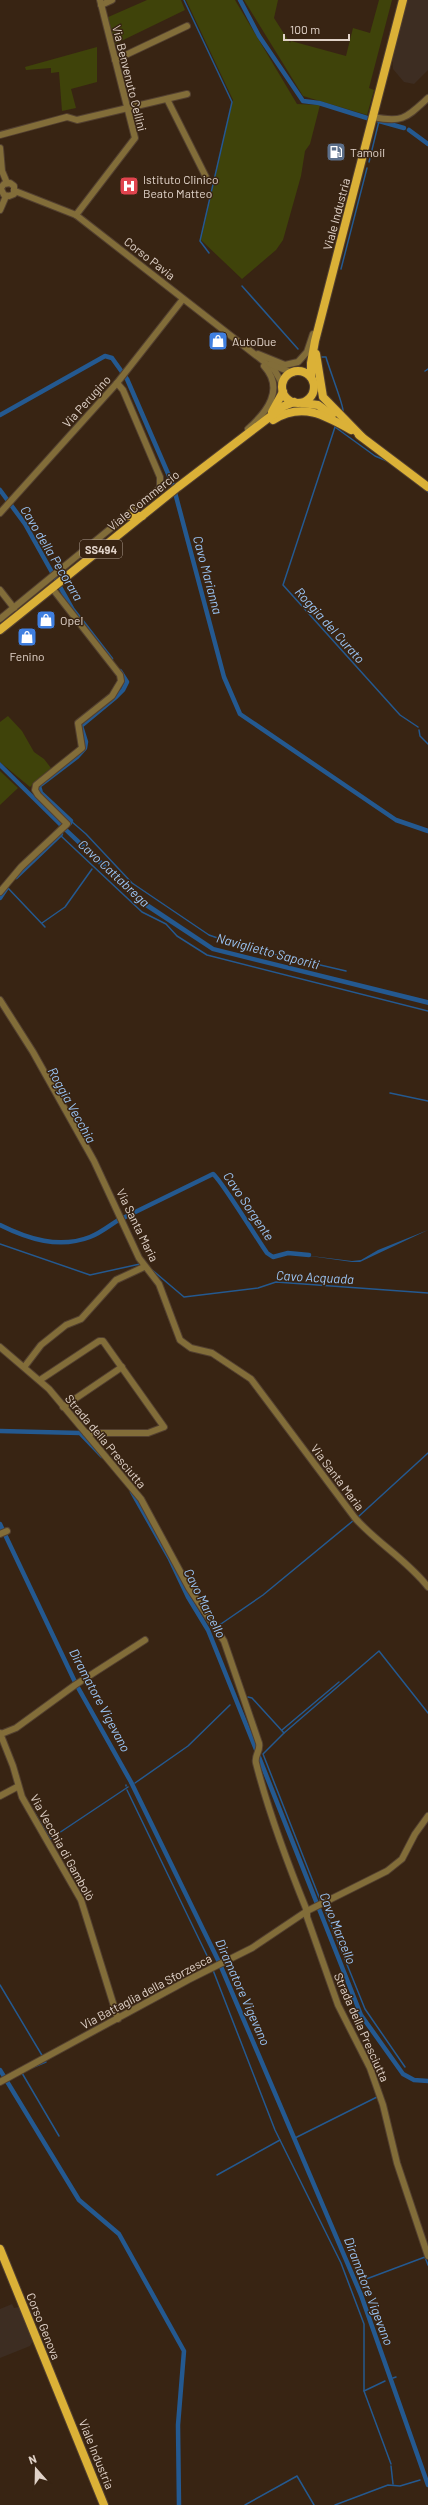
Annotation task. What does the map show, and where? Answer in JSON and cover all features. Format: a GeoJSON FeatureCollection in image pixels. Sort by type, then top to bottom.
{"type":"FeatureCollection","features":[{"type":"Feature","properties":{"kind":"main road","name":"Viale Industria"},"geometry":{"type":"LineString","coordinates":[[311,377],[311,363],[315,341],[403,0]]}},
{"type":"Feature","properties":{"kind":"main road"},"geometry":{"type":"LineString","coordinates":[[328,291],[326,311],[315,356],[321,388],[328,404],[362,437]]}},
{"type":"Feature","properties":{"kind":"main road","name":"Viale Industria"},"geometry":{"type":"LineString","coordinates":[[296,372],[306,363],[315,341]]}},
{"type":"Feature","properties":{"kind":"main road"},"geometry":{"type":"LineString","coordinates":[[296,372],[311,377]]}},
{"type":"Feature","properties":{"kind":"main road","name":"SS494"},"geometry":{"type":"LineString","coordinates":[[283,389],[286,378],[296,372]]}},
{"type":"Feature","properties":{"kind":"main road","name":"SS494"},"geometry":{"type":"LineString","coordinates":[[298,402],[310,398],[314,386],[311,377]]}},
{"type":"Feature","properties":{"kind":"main road"},"geometry":{"type":"LineString","coordinates":[[314,386],[321,402],[339,419]]}},
{"type":"Feature","properties":{"kind":"main road"},"geometry":{"type":"LineString","coordinates":[[283,389],[298,402],[318,405],[339,419],[428,487]]}},
{"type":"Feature","properties":{"kind":"main road","name":"Viale Commercio"},"geometry":{"type":"LineString","coordinates":[[246,434],[271,412],[283,389]]}},
{"type":"Feature","properties":{"kind":"main road","name":"Viale Commercio"},"geometry":{"type":"LineString","coordinates":[[0,630],[55,582],[246,434],[284,406],[298,402]]}},
{"type":"Feature","properties":{"kind":"main road"},"geometry":{"type":"LineString","coordinates":[[222,453],[278,417],[299,410],[320,414],[362,437]]}},
{"type":"Feature","properties":{"kind":"main road"},"geometry":{"type":"LineString","coordinates":[[128,516],[142,516]]}},
{"type":"Feature","properties":{"kind":"main road","name":"Corso Genova"},"geometry":{"type":"LineString","coordinates":[[0,2249],[67,2412]]}},
{"type":"Feature","properties":{"kind":"main road","name":"Viale Industria"},"geometry":{"type":"LineString","coordinates":[[67,2412],[104,2505]]}},
{"type":"Feature","properties":{"kind":"street"},"geometry":{"type":"LineString","coordinates":[[100,2],[112,0]]}},
{"type":"Feature","properties":{"kind":"street","name":"Via Benvenuto Cellini"},"geometry":{"type":"LineString","coordinates":[[76,215],[135,138],[126,108],[100,2]]}},
{"type":"Feature","properties":{"kind":"street"},"geometry":{"type":"LineString","coordinates":[[114,60],[187,26]]}},
{"type":"Feature","properties":{"kind":"street"},"geometry":{"type":"LineString","coordinates":[[0,135],[66,118],[77,120],[187,94]]}},
{"type":"Feature","properties":{"kind":"street"},"geometry":{"type":"LineString","coordinates":[[373,117],[386,120],[406,118],[428,98]]}},
{"type":"Feature","properties":{"kind":"street"},"geometry":{"type":"LineString","coordinates":[[167,99],[206,177]]}},
{"type":"Feature","properties":{"kind":"street"},"geometry":{"type":"LineString","coordinates":[[0,148],[2,171],[7,183],[1,188],[2,193],[6,196]]}},
{"type":"Feature","properties":{"kind":"street","name":"Corso Pavia"},"geometry":{"type":"LineString","coordinates":[[7,183],[14,186],[14,191],[76,215],[262,360],[275,372],[283,389]]}},
{"type":"Feature","properties":{"kind":"street"},"geometry":{"type":"LineString","coordinates":[[6,196],[12,195],[14,191]]}},
{"type":"Feature","properties":{"kind":"street"},"geometry":{"type":"LineString","coordinates":[[0,210],[6,196]]}},
{"type":"Feature","properties":{"kind":"street"},"geometry":{"type":"LineString","coordinates":[[248,349],[277,363],[291,365],[298,362],[307,352],[328,291]]}},
{"type":"Feature","properties":{"kind":"street","name":"Via Perugino"},"geometry":{"type":"LineString","coordinates":[[0,513],[117,383],[183,299]]}},
{"type":"Feature","properties":{"kind":"street"},"geometry":{"type":"LineString","coordinates":[[222,453],[259,419],[274,395],[274,382],[269,372],[248,349]]}},
{"type":"Feature","properties":{"kind":"street","name":"Corso Pavia"},"geometry":{"type":"LineString","coordinates":[[262,360],[296,372]]}},
{"type":"Feature","properties":{"kind":"street"},"geometry":{"type":"LineString","coordinates":[[0,619],[14,608],[55,582],[157,492],[161,482],[123,390],[117,383]]}},
{"type":"Feature","properties":{"kind":"street"},"geometry":{"type":"LineString","coordinates":[[0,892],[21,867],[65,826],[38,795],[35,790],[36,785],[82,748],[78,723],[112,696],[121,681],[120,675],[55,582]]}},
{"type":"Feature","properties":{"kind":"street"},"geometry":{"type":"LineString","coordinates":[[0,590],[14,608]]}},
{"type":"Feature","properties":{"kind":"street","name":"Via Santa Maria"},"geometry":{"type":"LineString","coordinates":[[0,1000],[33,1052],[74,1123],[94,1161],[144,1267],[159,1284],[180,1340],[191,1348],[212,1353],[250,1379],[359,1522],[416,1573],[428,1587]]}},
{"type":"Feature","properties":{"kind":"street"},"geometry":{"type":"LineString","coordinates":[[25,1366],[42,1345],[66,1326],[81,1319],[116,1280],[144,1267]]}},
{"type":"Feature","properties":{"kind":"street"},"geometry":{"type":"LineString","coordinates":[[40,1380],[99,1341],[103,1341],[164,1427],[148,1432],[86,1433]]}},
{"type":"Feature","properties":{"kind":"street","name":"Strada della Presciutta"},"geometry":{"type":"LineString","coordinates":[[0,1346],[40,1380],[141,1500],[189,1588],[224,1641],[259,1743],[260,1749],[255,1761],[275,1830],[307,1911],[307,1917],[338,2005],[375,2081],[397,2163],[428,2256]]}},
{"type":"Feature","properties":{"kind":"street"},"geometry":{"type":"LineString","coordinates":[[63,1407],[122,1366]]}},
{"type":"Feature","properties":{"kind":"street"},"geometry":{"type":"LineString","coordinates":[[0,1534],[7,1531]]}},
{"type":"Feature","properties":{"kind":"street"},"geometry":{"type":"LineString","coordinates":[[0,1733],[16,1728],[77,1684],[145,1640]]}},
{"type":"Feature","properties":{"kind":"street","name":"Via Vecchia di Gambolò"},"geometry":{"type":"LineString","coordinates":[[0,1733],[13,1766],[17,1787],[81,1900],[118,2020]]}},
{"type":"Feature","properties":{"kind":"street"},"geometry":{"type":"LineString","coordinates":[[0,1796],[17,1787]]}},
{"type":"Feature","properties":{"kind":"street","name":"Via Battaglia della Sforzesca"},"geometry":{"type":"LineString","coordinates":[[4,2080],[252,1948],[307,1911],[358,1887],[392,1867],[402,1859],[415,1834],[428,1816]]}},
{"type":"Feature","properties":{"kind":"shaded area"},"geometry":{"type":"Polygon","coordinates":[[[405,0],[428,0],[428,70],[414,84],[404,82],[393,69],[392,51],[405,0]]]}},
{"type":"Feature","properties":{"kind":"shaded area"},"geometry":{"type":"Polygon","coordinates":[[[12,2304],[14,2308],[19,2307],[33,2341],[30,2346],[0,2358],[0,2309],[12,2304]]]}},
{"type":"Feature","properties":{"kind":"green space"},"geometry":{"type":"Polygon","coordinates":[[[147,0],[181,0],[185,10],[113,45],[106,18],[147,0]]]}},
{"type":"Feature","properties":{"kind":"green space"},"geometry":{"type":"Polygon","coordinates":[[[186,0],[235,0],[297,104],[320,105],[310,144],[305,151],[301,176],[283,240],[276,250],[242,279],[201,240],[233,100],[186,0]]]}},
{"type":"Feature","properties":{"kind":"green space"},"geometry":{"type":"Polygon","coordinates":[[[244,0],[278,0],[274,18],[290,43],[291,41],[346,56],[353,28],[370,33],[379,0],[392,0],[369,88],[374,90],[367,115],[303,96],[244,0]]]}},
{"type":"Feature","properties":{"kind":"green space"},"geometry":{"type":"Polygon","coordinates":[[[97,47],[97,82],[71,89],[76,108],[62,111],[59,72],[51,73],[51,68],[26,70],[25,67],[97,47]]]}},
{"type":"Feature","properties":{"kind":"green space"},"geometry":{"type":"Polygon","coordinates":[[[8,716],[22,731],[34,752],[44,759],[51,768],[30,787],[0,762],[0,722],[8,716]]]}},
{"type":"Feature","properties":{"kind":"green space"},"geometry":{"type":"Polygon","coordinates":[[[0,771],[18,788],[0,805],[0,771]]]}},
{"type":"Feature","properties":{"kind":"water"},"geometry":{"type":"Polygon","coordinates":[[[0,762],[64,825],[61,828],[0,768],[0,762]]]}},
{"type":"Feature","properties":{"kind":"water"},"geometry":{"type":"Polygon","coordinates":[[[67,828],[145,901],[214,947],[428,1000],[428,1005],[212,951],[139,903],[64,831],[67,828]]]}},
{"type":"Feature","properties":{"kind":"water"},"geometry":{"type":"Polygon","coordinates":[[[428,1230],[360,1262],[303,1255],[352,1261],[361,1260],[378,1250],[428,1230]]]}},
{"type":"Feature","properties":{"kind":"waterway","name":"Roggia del Curato"},"geometry":{"type":"LineString","coordinates":[[184,0],[232,102],[200,241],[209,253]]}},
{"type":"Feature","properties":{"kind":"waterway"},"geometry":{"type":"LineString","coordinates":[[240,0],[259,36],[303,101],[319,103],[367,118]]}},
{"type":"Feature","properties":{"kind":"waterway"},"geometry":{"type":"LineString","coordinates":[[369,162],[379,121]]}},
{"type":"Feature","properties":{"kind":"waterway"},"geometry":{"type":"LineString","coordinates":[[379,121],[404,128]]}},
{"type":"Feature","properties":{"kind":"waterway"},"geometry":{"type":"LineString","coordinates":[[409,130],[428,144]]}},
{"type":"Feature","properties":{"kind":"waterway"},"geometry":{"type":"LineString","coordinates":[[341,269],[367,168]]}},
{"type":"Feature","properties":{"kind":"waterway","name":"Roggia del Curato"},"geometry":{"type":"LineString","coordinates":[[242,286],[298,349]]}},
{"type":"Feature","properties":{"kind":"waterway","name":"Cavo Marianna"},"geometry":{"type":"LineString","coordinates":[[0,415],[105,356],[112,358],[127,379],[173,485],[224,677],[240,714],[396,820],[428,831]]}},
{"type":"Feature","properties":{"kind":"waterway","name":"Roggia del Curato"},"geometry":{"type":"LineString","coordinates":[[322,357],[326,357],[343,411]]}},
{"type":"Feature","properties":{"kind":"waterway","name":"Roggia del Curato"},"geometry":{"type":"LineString","coordinates":[[336,424],[283,585],[400,715],[418,727]]}},
{"type":"Feature","properties":{"kind":"waterway"},"geometry":{"type":"LineString","coordinates":[[335,427],[375,456],[387,461]]}},
{"type":"Feature","properties":{"kind":"waterway"},"geometry":{"type":"LineString","coordinates":[[414,481],[428,492]]}},
{"type":"Feature","properties":{"kind":"waterway","name":"Cavo della Pecorara"},"geometry":{"type":"LineString","coordinates":[[0,490],[25,524],[73,610],[111,659]]}},
{"type":"Feature","properties":{"kind":"waterway","name":"Cavo della Pecorara"},"geometry":{"type":"LineString","coordinates":[[70,823],[71,821],[41,793],[39,786],[77,757],[85,748],[86,742],[81,726],[123,690],[127,682],[120,671]]}},
{"type":"Feature","properties":{"kind":"waterway","name":"Roggia del Curato"},"geometry":{"type":"LineString","coordinates":[[419,730],[420,736],[428,744]]}},
{"type":"Feature","properties":{"kind":"waterway","name":"Naviglietto Saporiti"},"geometry":{"type":"LineString","coordinates":[[71,821],[86,834],[132,883],[209,935],[243,947],[346,971]]}},
{"type":"Feature","properties":{"kind":"waterway","name":"Cavo della Pecorara"},"geometry":{"type":"LineString","coordinates":[[16,877],[61,834]]}},
{"type":"Feature","properties":{"kind":"waterway","name":"Cavo Cattabrega"},"geometry":{"type":"LineString","coordinates":[[60,835],[142,912],[166,924],[177,936],[207,955],[428,1011]]}},
{"type":"Feature","properties":{"kind":"waterway"},"geometry":{"type":"LineString","coordinates":[[42,923],[65,907],[92,869]]}},
{"type":"Feature","properties":{"kind":"waterway"},"geometry":{"type":"LineString","coordinates":[[7,887],[45,927]]}},
{"type":"Feature","properties":{"kind":"waterway","name":"Cavo della Pecorara"},"geometry":{"type":"LineString","coordinates":[[0,898],[6,889]]}},
{"type":"Feature","properties":{"kind":"waterway"},"geometry":{"type":"LineString","coordinates":[[390,1093],[428,1101]]}},
{"type":"Feature","properties":{"kind":"waterway","name":"Cavo Sorgente"},"geometry":{"type":"LineString","coordinates":[[123,1218],[213,1174],[231,1198],[267,1253],[273,1257],[288,1253],[309,1255]]}},
{"type":"Feature","properties":{"kind":"waterway","name":"Cavo Sorgente"},"geometry":{"type":"LineString","coordinates":[[0,1225],[44,1241],[67,1242],[78,1241],[90,1237],[120,1219]]}},
{"type":"Feature","properties":{"kind":"waterway","name":"Cavo Acquada"},"geometry":{"type":"LineString","coordinates":[[0,1244],[90,1275],[140,1264]]}},
{"type":"Feature","properties":{"kind":"waterway","name":"Cavo Acquada"},"geometry":{"type":"LineString","coordinates":[[151,1269],[184,1297],[258,1288],[276,1282],[428,1293]]}},
{"type":"Feature","properties":{"kind":"waterway","name":"Cavo Marcello"},"geometry":{"type":"LineString","coordinates":[[0,1431],[80,1433],[102,1456]]}},
{"type":"Feature","properties":{"kind":"waterway"},"geometry":{"type":"LineString","coordinates":[[358,1517],[428,1453]]}},
{"type":"Feature","properties":{"kind":"waterway","name":"Cavo Marcello"},"geometry":{"type":"LineString","coordinates":[[132,1492],[170,1559],[188,1597],[208,1630],[257,1752]]}},
{"type":"Feature","properties":{"kind":"waterway"},"geometry":{"type":"LineString","coordinates":[[218,1626],[263,1595],[354,1520]]}},
{"type":"Feature","properties":{"kind":"waterway","name":"Diramatore Vigevano"},"geometry":{"type":"LineString","coordinates":[[0,1524],[76,1684],[131,1782],[219,1962],[361,2295],[428,2485]]}},
{"type":"Feature","properties":{"kind":"waterway"},"geometry":{"type":"LineString","coordinates":[[248,1697],[252,1698],[284,1733],[379,1651],[428,1713]]}},
{"type":"Feature","properties":{"kind":"waterway"},"geometry":{"type":"LineString","coordinates":[[282,1730],[339,1682]]}},
{"type":"Feature","properties":{"kind":"waterway"},"geometry":{"type":"LineString","coordinates":[[135,1783],[188,1746],[230,1705]]}},
{"type":"Feature","properties":{"kind":"waterway"},"geometry":{"type":"LineString","coordinates":[[284,1733],[263,1754],[321,1902]]}},
{"type":"Feature","properties":{"kind":"waterway","name":"Cavo Marcello"},"geometry":{"type":"LineString","coordinates":[[259,1757],[361,2015],[403,2074],[414,2080],[428,2081]]}},
{"type":"Feature","properties":{"kind":"waterway"},"geometry":{"type":"LineString","coordinates":[[34,1812],[50,1839],[128,1787]]}},
{"type":"Feature","properties":{"kind":"waterway"},"geometry":{"type":"LineString","coordinates":[[127,1790],[212,1966]]}},
{"type":"Feature","properties":{"kind":"waterway"},"geometry":{"type":"LineString","coordinates":[[325,1910],[365,2009],[405,2067]]}},
{"type":"Feature","properties":{"kind":"waterway"},"geometry":{"type":"LineString","coordinates":[[213,1970],[275,2130],[341,2263],[364,2324],[364,2391],[391,2464]]}},
{"type":"Feature","properties":{"kind":"waterway"},"geometry":{"type":"LineString","coordinates":[[0,1985],[43,2057]]}},
{"type":"Feature","properties":{"kind":"waterway"},"geometry":{"type":"LineString","coordinates":[[29,2069],[46,2062]]}},
{"type":"Feature","properties":{"kind":"waterway"},"geometry":{"type":"LineString","coordinates":[[0,2070],[79,2200],[119,2234],[184,2351],[178,2425],[179,2505]]}},
{"type":"Feature","properties":{"kind":"waterway"},"geometry":{"type":"LineString","coordinates":[[22,2073],[59,2136]]}},
{"type":"Feature","properties":{"kind":"waterway"},"geometry":{"type":"LineString","coordinates":[[295,2138],[377,2097]]}},
{"type":"Feature","properties":{"kind":"waterway"},"geometry":{"type":"LineString","coordinates":[[217,2175],[280,2140]]}},
{"type":"Feature","properties":{"kind":"waterway"},"geometry":{"type":"LineString","coordinates":[[355,2269],[361,2281],[425,2257],[428,2265]]}},
{"type":"Feature","properties":{"kind":"waterway"},"geometry":{"type":"LineString","coordinates":[[364,2391],[385,2381]]}},
{"type":"Feature","properties":{"kind":"waterway"},"geometry":{"type":"LineString","coordinates":[[391,2466],[393,2484]]}},
{"type":"Feature","properties":{"kind":"waterway"},"geometry":{"type":"LineString","coordinates":[[245,2505],[297,2476],[314,2505]]}},
{"type":"Feature","properties":{"kind":"waterway"},"geometry":{"type":"LineString","coordinates":[[335,2505],[388,2485],[400,2486],[420,2480]]}},
{"type":"Feature","properties":{"kind":"place","name":"Tamoil"},"geometry":{"type":"Point","coordinates":[336,152]}},
{"type":"Feature","properties":{"kind":"place","name":"Istituto Clinico Beato Matteo"},"geometry":{"type":"Point","coordinates":[129,186]}},
{"type":"Feature","properties":{"kind":"place","name":"AutoDue"},"geometry":{"type":"Point","coordinates":[218,341]}},
{"type":"Feature","properties":{"kind":"place","name":"Opel"},"geometry":{"type":"Point","coordinates":[46,620]}},
{"type":"Feature","properties":{"kind":"place","name":"Fenino"},"geometry":{"type":"Point","coordinates":[27,637]}},
{"type":"Feature","properties":{"kind":"water label","name":"Roggia Vecchia"},"geometry":{"type":"Point","coordinates":[72,1105]}}]}
